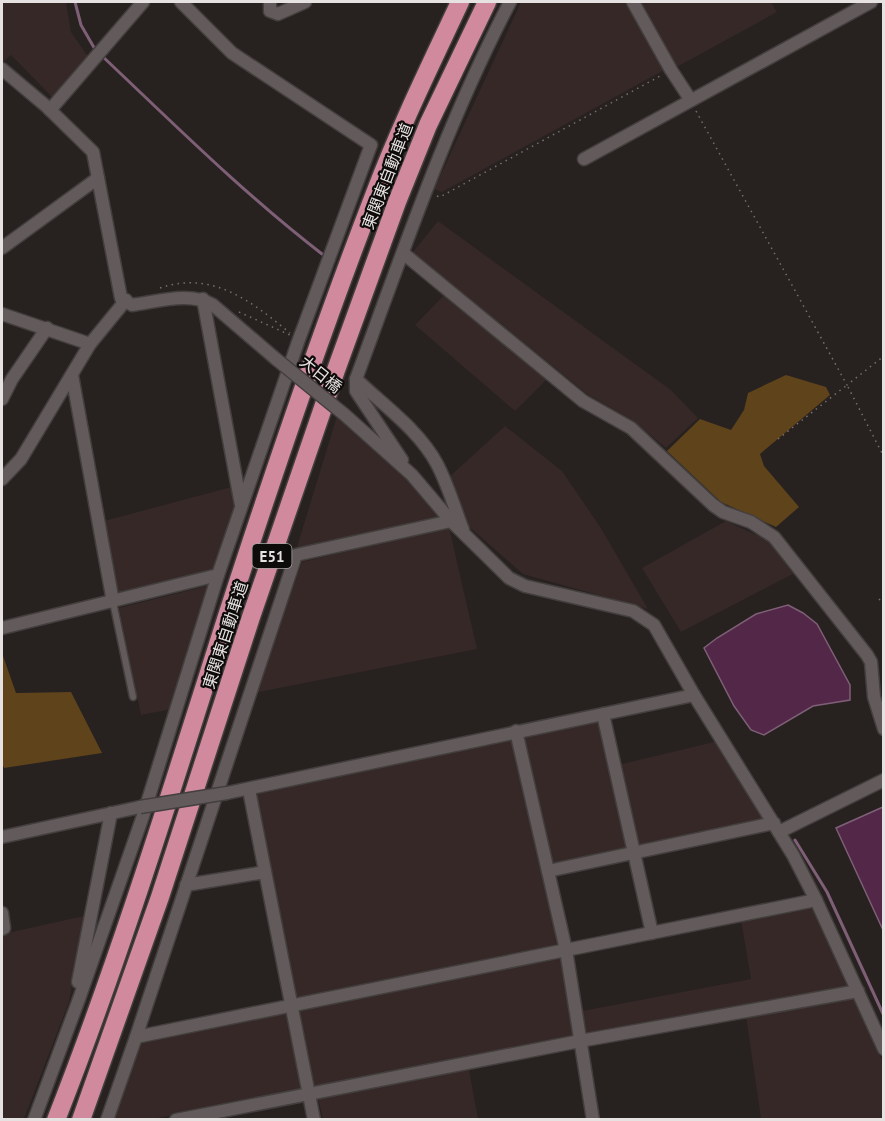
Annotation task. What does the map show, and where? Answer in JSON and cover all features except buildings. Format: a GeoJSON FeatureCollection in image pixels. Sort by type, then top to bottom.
{"type":"FeatureCollection","features":[{"type":"Feature","properties":{"kind":"highway","name":"東関東自動車道"},"geometry":{"type":"LineString","coordinates":[[56,1119],[161,826],[228,614],[313,361],[376,191],[460,2]]}},
{"type":"Feature","properties":{"kind":"highway","name":"東関東自動車道"},"geometry":{"type":"LineString","coordinates":[[81,1119],[156,908],[255,606],[336,370],[397,202],[428,125],[487,2]]}},
{"type":"Feature","properties":{"kind":"street"},"geometry":{"type":"LineString","coordinates":[[50,110],[143,2]]}},
{"type":"Feature","properties":{"kind":"street"},"geometry":{"type":"LineString","coordinates":[[33,1119],[79,999],[143,816],[218,575],[299,339],[371,145],[232,53],[181,2]]}},
{"type":"Feature","properties":{"kind":"street"},"geometry":{"type":"LineString","coordinates":[[270,2],[270,11],[278,14],[305,2]]}},
{"type":"Feature","properties":{"kind":"street"},"geometry":{"type":"LineString","coordinates":[[510,2],[465,98],[426,191],[356,379],[356,391],[412,475],[451,521],[464,531],[509,578],[525,586],[633,611],[654,625],[694,695],[794,855],[884,1049]]}},
{"type":"Feature","properties":{"kind":"street"},"geometry":{"type":"LineString","coordinates":[[633,2],[690,99]]}},
{"type":"Feature","properties":{"kind":"street"},"geometry":{"type":"LineString","coordinates":[[584,159],[871,2]]}},
{"type":"Feature","properties":{"kind":"street"},"geometry":{"type":"LineString","coordinates":[[2,69],[50,110],[93,152],[121,298],[132,305],[192,297],[208,302],[242,506]]}},
{"type":"Feature","properties":{"kind":"street"},"geometry":{"type":"LineString","coordinates":[[2,248],[98,178]]}},
{"type":"Feature","properties":{"kind":"street"},"geometry":{"type":"LineString","coordinates":[[403,253],[583,401],[631,428],[713,505],[723,512],[751,522],[774,537],[867,655],[871,662],[874,697],[884,729]]}},
{"type":"Feature","properties":{"kind":"street"},"geometry":{"type":"LineString","coordinates":[[2,479],[21,459],[90,344],[126,300]]}},
{"type":"Feature","properties":{"kind":"street","name":"大日橋"},"geometry":{"type":"LineString","coordinates":[[208,302],[345,415],[412,475]]}},
{"type":"Feature","properties":{"kind":"street"},"geometry":{"type":"LineString","coordinates":[[2,314],[90,344]]}},
{"type":"Feature","properties":{"kind":"street"},"geometry":{"type":"LineString","coordinates":[[2,399],[12,378],[47,328]]}},
{"type":"Feature","properties":{"kind":"street"},"geometry":{"type":"LineString","coordinates":[[72,375],[113,602]]}},
{"type":"Feature","properties":{"kind":"street"},"geometry":{"type":"LineString","coordinates":[[356,379],[382,401],[422,443],[437,464],[464,531]]}},
{"type":"Feature","properties":{"kind":"street"},"geometry":{"type":"LineString","coordinates":[[107,1119],[296,555],[451,521]]}},
{"type":"Feature","properties":{"kind":"street"},"geometry":{"type":"LineString","coordinates":[[2,628],[218,575]]}},
{"type":"Feature","properties":{"kind":"street"},"geometry":{"type":"LineString","coordinates":[[2,837],[140,807],[249,790],[337,769],[694,695]]}},
{"type":"Feature","properties":{"kind":"street"},"geometry":{"type":"LineString","coordinates":[[603,714],[652,933]]}},
{"type":"Feature","properties":{"kind":"street"},"geometry":{"type":"LineString","coordinates":[[516,731],[566,950],[593,1119]]}},
{"type":"Feature","properties":{"kind":"street"},"geometry":{"type":"LineString","coordinates":[[548,871],[633,853],[777,828],[884,780]]}},
{"type":"Feature","properties":{"kind":"street"},"geometry":{"type":"LineString","coordinates":[[249,790],[314,1119]]}},
{"type":"Feature","properties":{"kind":"street"},"geometry":{"type":"LineString","coordinates":[[79,999],[77,987],[111,813]]}},
{"type":"Feature","properties":{"kind":"street"},"geometry":{"type":"LineString","coordinates":[[186,885],[265,872]]}},
{"type":"Feature","properties":{"kind":"street"},"geometry":{"type":"LineString","coordinates":[[136,1037],[816,900]]}},
{"type":"Feature","properties":{"kind":"street"},"geometry":{"type":"LineString","coordinates":[[2,913],[4,928],[2,929]]}},
{"type":"Feature","properties":{"kind":"street"},"geometry":{"type":"LineString","coordinates":[[176,1119],[580,1041],[858,991]]}},
{"type":"Feature","properties":{"kind":"lane"},"geometry":{"type":"LineString","coordinates":[[113,602],[133,697]]}},
{"type":"Feature","properties":{"kind":"path"},"geometry":{"type":"LineString","coordinates":[[426,191],[440,196],[671,70]]}},
{"type":"Feature","properties":{"kind":"path"},"geometry":{"type":"LineString","coordinates":[[690,99],[884,457]]}},
{"type":"Feature","properties":{"kind":"path"},"geometry":{"type":"LineString","coordinates":[[208,302],[242,313],[299,339]]}},
{"type":"Feature","properties":{"kind":"path"},"geometry":{"type":"LineString","coordinates":[[778,439],[884,356]]}},
{"type":"Feature","properties":{"kind":"path"},"geometry":{"type":"LineString","coordinates":[[879,599],[884,604]]}},
{"type":"Feature","properties":{"kind":"shaded area"},"geometry":{"type":"Polygon","coordinates":[[[2,2],[66,2],[71,32],[89,58],[54,99],[11,55],[2,63],[2,2]]]}},
{"type":"Feature","properties":{"kind":"shaded area"},"geometry":{"type":"Polygon","coordinates":[[[521,2],[629,2],[666,69],[442,192],[434,189],[521,2]]]}},
{"type":"Feature","properties":{"kind":"shaded area"},"geometry":{"type":"Polygon","coordinates":[[[639,2],[771,2],[777,12],[675,68],[639,2]]]}},
{"type":"Feature","properties":{"kind":"shaded area"},"geometry":{"type":"Polygon","coordinates":[[[438,221],[671,390],[698,418],[666,448],[632,420],[587,394],[413,252],[438,221]]]}},
{"type":"Feature","properties":{"kind":"shaded area"},"geometry":{"type":"Polygon","coordinates":[[[446,293],[547,379],[515,411],[415,325],[446,293]]]}},
{"type":"Feature","properties":{"kind":"shaded area"},"geometry":{"type":"Polygon","coordinates":[[[786,375],[826,387],[830,395],[760,454],[764,466],[799,507],[776,527],[721,502],[667,451],[700,419],[731,430],[744,410],[748,393],[786,375]]]}},
{"type":"Feature","properties":{"kind":"shaded area"},"geometry":{"type":"Polygon","coordinates":[[[337,416],[409,481],[442,519],[296,550],[337,416]]]}},
{"type":"Feature","properties":{"kind":"shaded area"},"geometry":{"type":"Polygon","coordinates":[[[505,426],[562,471],[601,528],[648,609],[523,574],[468,526],[448,478],[505,426]]]}},
{"type":"Feature","properties":{"kind":"shaded area"},"geometry":{"type":"Polygon","coordinates":[[[235,486],[238,505],[214,573],[118,596],[104,521],[235,486]]]}},
{"type":"Feature","properties":{"kind":"shaded area"},"geometry":{"type":"Polygon","coordinates":[[[726,521],[768,540],[793,574],[681,632],[642,568],[726,521]]]}},
{"type":"Feature","properties":{"kind":"shaded area"},"geometry":{"type":"Polygon","coordinates":[[[449,527],[477,649],[254,693],[302,562],[449,527]]]}},
{"type":"Feature","properties":{"kind":"shaded area"},"geometry":{"type":"Polygon","coordinates":[[[211,585],[172,709],[141,715],[119,608],[211,585]]]}},
{"type":"Feature","properties":{"kind":"shaded area"},"geometry":{"type":"Polygon","coordinates":[[[788,605],[817,624],[850,685],[850,700],[813,706],[764,735],[751,730],[734,706],[704,648],[756,614],[788,605]]]}},
{"type":"Feature","properties":{"kind":"shaded area"},"geometry":{"type":"Polygon","coordinates":[[[2,653],[16,693],[71,692],[102,753],[4,768],[2,763],[2,653]]]}},
{"type":"Feature","properties":{"kind":"shaded area"},"geometry":{"type":"Polygon","coordinates":[[[599,721],[629,849],[552,866],[523,737],[599,721]]]}},
{"type":"Feature","properties":{"kind":"shaded area"},"geometry":{"type":"Polygon","coordinates":[[[513,736],[560,948],[296,999],[255,795],[513,736]]]}},
{"type":"Feature","properties":{"kind":"shaded area"},"geometry":{"type":"Polygon","coordinates":[[[718,741],[767,821],[638,847],[622,764],[718,741]]]}},
{"type":"Feature","properties":{"kind":"shaded area"},"geometry":{"type":"Polygon","coordinates":[[[883,807],[883,930],[836,828],[883,807]]]}},
{"type":"Feature","properties":{"kind":"shaded area"},"geometry":{"type":"Polygon","coordinates":[[[811,906],[851,989],[587,1035],[582,1011],[751,979],[741,920],[811,906]]]}},
{"type":"Feature","properties":{"kind":"shaded area"},"geometry":{"type":"Polygon","coordinates":[[[84,916],[69,1002],[24,1119],[2,1119],[2,934],[84,916]]]}},
{"type":"Feature","properties":{"kind":"shaded area"},"geometry":{"type":"Polygon","coordinates":[[[560,956],[573,1036],[315,1088],[299,1009],[560,956]]]}},
{"type":"Feature","properties":{"kind":"shaded area"},"geometry":{"type":"Polygon","coordinates":[[[854,995],[883,1062],[883,1119],[761,1119],[746,1016],[854,995]]]}},
{"type":"Feature","properties":{"kind":"shaded area"},"geometry":{"type":"Polygon","coordinates":[[[288,1009],[304,1092],[152,1119],[114,1120],[141,1041],[288,1009]]]}},
{"type":"Feature","properties":{"kind":"shaded area"},"geometry":{"type":"Polygon","coordinates":[[[469,1069],[478,1119],[323,1119],[318,1098],[469,1069]]]}},
{"type":"Feature","properties":{"kind":"waterway"},"geometry":{"type":"LineString","coordinates":[[75,2],[81,25],[96,51]]}},
{"type":"Feature","properties":{"kind":"waterway"},"geometry":{"type":"LineString","coordinates":[[101,55],[237,183],[322,254]]}},
{"type":"Feature","properties":{"kind":"waterway"},"geometry":{"type":"LineString","coordinates":[[795,840],[827,892],[884,1016]]}}]}
